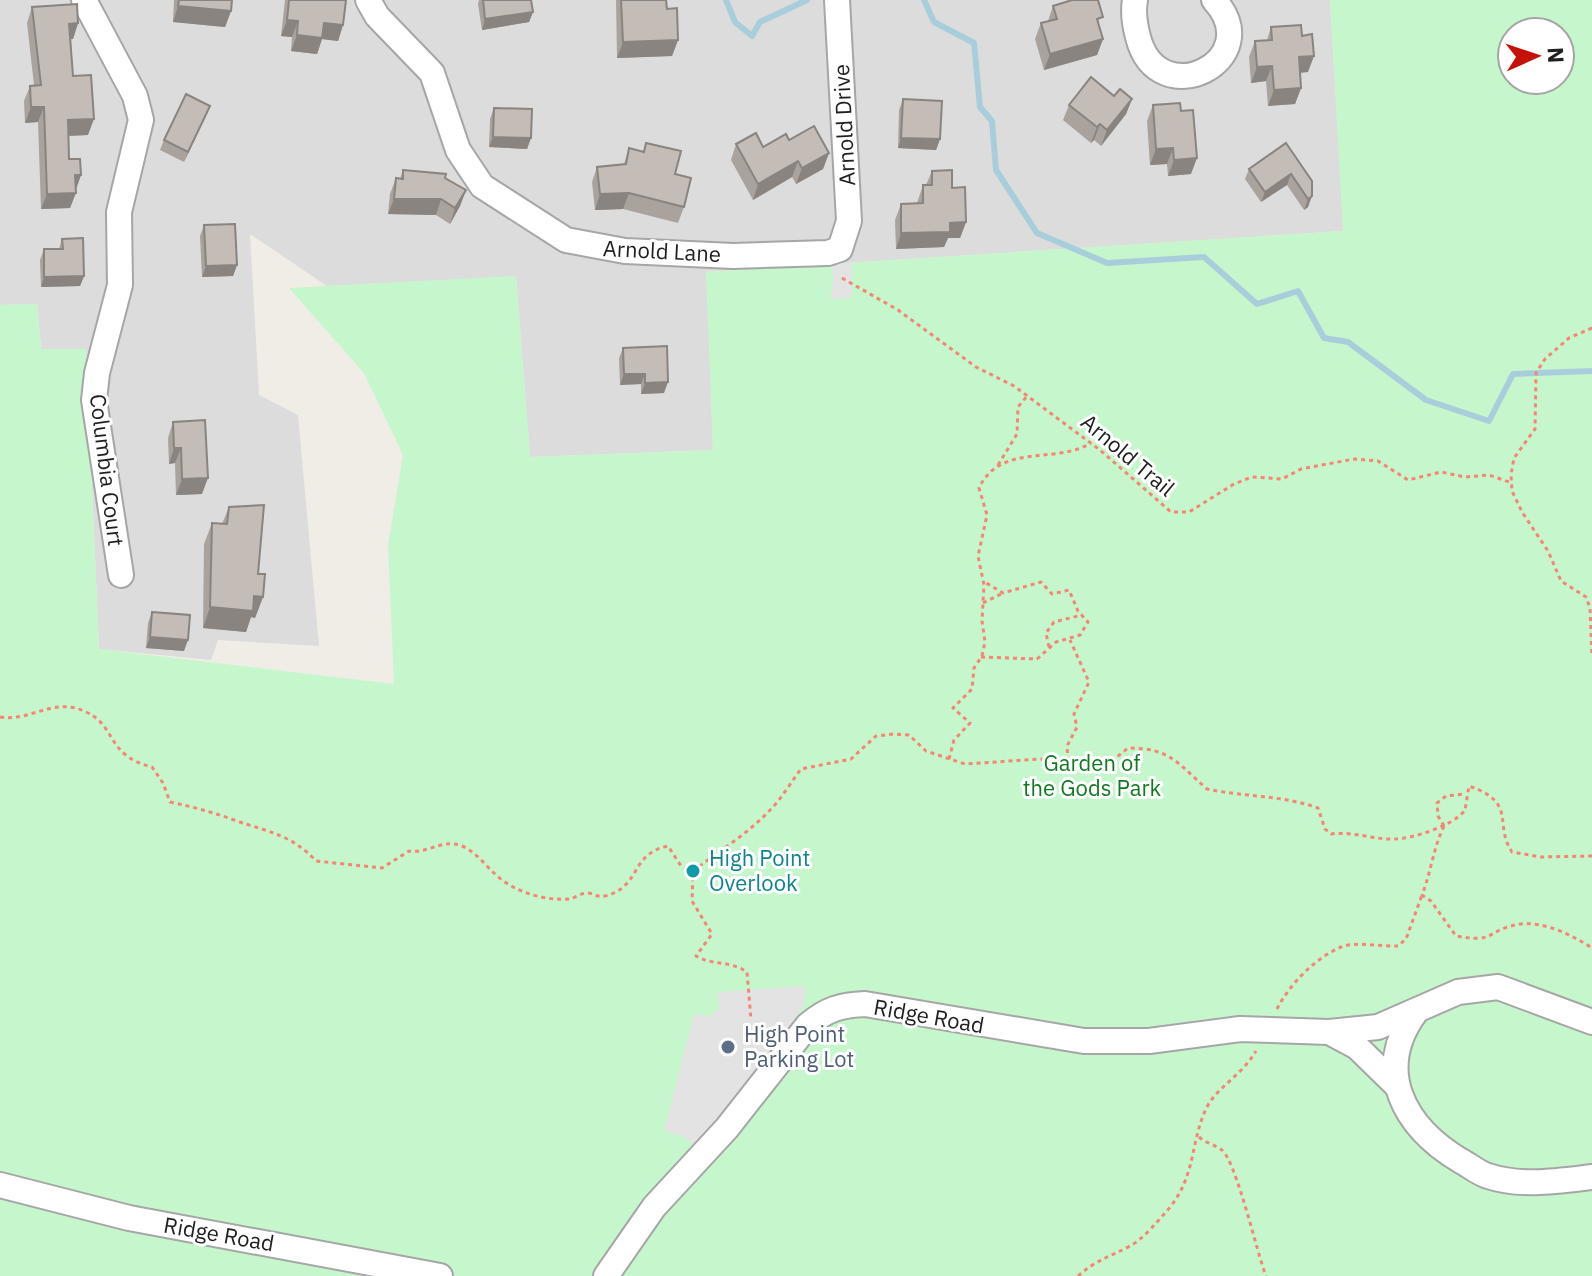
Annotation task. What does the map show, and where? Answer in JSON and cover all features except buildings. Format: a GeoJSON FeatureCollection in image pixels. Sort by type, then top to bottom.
{"type":"FeatureCollection","features":[{"type":"Feature","properties":{"kind":"street","name":"Columbia Court"},"geometry":{"type":"LineString","coordinates":[[84,0],[135,96],[141,120],[119,212],[120,285],[97,373],[94,400],[121,575]]}},
{"type":"Feature","properties":{"kind":"street","name":"Arnold Lane"},"geometry":{"type":"LineString","coordinates":[[368,0],[377,16],[432,73],[458,150],[482,186],[566,240],[625,251],[733,256],[828,253],[840,249]]}},
{"type":"Feature","properties":{"kind":"street","name":"Arnold Drive"},"geometry":{"type":"LineString","coordinates":[[837,0],[849,221],[840,249]]}},
{"type":"Feature","properties":{"kind":"street"},"geometry":{"type":"LineString","coordinates":[[1135,0],[1136,31],[1141,50],[1152,68],[1168,75],[1185,76],[1218,65],[1224,56],[1229,30],[1226,18],[1214,0]]}},
{"type":"Feature","properties":{"kind":"street","name":"Ridge Road"},"geometry":{"type":"LineString","coordinates":[[606,1276],[654,1207],[727,1128],[800,1034],[824,1012],[841,1005],[865,1004],[1084,1041],[1149,1041],[1264,1028],[1329,1032],[1378,1027],[1458,992],[1498,987],[1592,1022]]}},
{"type":"Feature","properties":{"kind":"street"},"geometry":{"type":"LineString","coordinates":[[1415,1013],[1400,1034],[1395,1060],[1396,1085],[1415,1124],[1448,1153],[1486,1176],[1541,1184],[1592,1177]]}},
{"type":"Feature","properties":{"kind":"street","name":"Ridge Road"},"geometry":{"type":"LineString","coordinates":[[1329,1032],[1357,1047],[1396,1085]]}},
{"type":"Feature","properties":{"kind":"street","name":"Ridge Road"},"geometry":{"type":"LineString","coordinates":[[0,1185],[129,1218],[440,1276]]}},
{"type":"Feature","properties":{"kind":"path","name":"Arnold Trail"},"geometry":{"type":"LineString","coordinates":[[842,278],[898,310],[976,367],[1027,396],[1091,443],[1166,509],[1179,513],[1189,512],[1234,484],[1252,477],[1282,479],[1301,469],[1354,459],[1378,461],[1408,480],[1441,472],[1465,477],[1494,476],[1512,483]]}},
{"type":"Feature","properties":{"kind":"path"},"geometry":{"type":"LineString","coordinates":[[1592,328],[1569,338],[1545,359],[1536,373],[1535,429],[1514,458],[1512,483],[1522,512],[1548,551],[1561,581],[1582,592],[1591,606],[1592,657]]}},
{"type":"Feature","properties":{"kind":"path"},"geometry":{"type":"LineString","coordinates":[[949,759],[954,740],[970,723],[953,708],[972,689],[974,668],[985,647],[978,548],[987,515],[979,488],[1017,434],[1018,407],[1027,396]]}},
{"type":"Feature","properties":{"kind":"path"},"geometry":{"type":"LineString","coordinates":[[998,465],[1012,459],[1079,450],[1091,443]]}},
{"type":"Feature","properties":{"kind":"path"},"geometry":{"type":"LineString","coordinates":[[982,580],[1003,593]]}},
{"type":"Feature","properties":{"kind":"path"},"geometry":{"type":"LineString","coordinates":[[983,603],[1003,593],[1041,582],[1052,594],[1065,590],[1073,592],[1082,615],[1087,619],[1087,626],[1070,640],[1049,647]]}},
{"type":"Feature","properties":{"kind":"path"},"geometry":{"type":"LineString","coordinates":[[981,657],[1034,660],[1044,656],[1049,647],[1046,633],[1054,622],[1082,615]]}},
{"type":"Feature","properties":{"kind":"path"},"geometry":{"type":"LineString","coordinates":[[1068,761],[1067,746],[1077,727],[1074,714],[1089,682],[1070,640]]}},
{"type":"Feature","properties":{"kind":"path"},"geometry":{"type":"LineString","coordinates":[[0,717],[60,704],[88,712],[131,762],[152,767],[163,783],[170,802],[225,813],[235,820],[282,834],[300,844],[316,861],[382,868],[409,851],[422,853],[438,844],[461,845],[516,890],[571,899],[587,893],[600,897],[620,891],[632,881],[638,860],[653,849],[668,846],[681,866],[693,871]]}},
{"type":"Feature","properties":{"kind":"path"},"geometry":{"type":"LineString","coordinates":[[751,1020],[747,972],[726,961],[712,964],[696,956],[712,934],[692,901],[693,871],[722,848],[734,843],[772,808],[801,769],[851,759],[876,736],[909,735],[926,751],[965,764],[1040,759],[1094,766],[1112,761],[1128,748],[1163,753],[1187,766],[1207,789],[1237,791],[1255,798],[1286,799],[1318,808],[1325,829],[1331,834],[1353,831],[1394,840],[1444,826],[1460,817],[1469,786],[1488,792],[1505,816],[1506,837],[1512,852],[1557,858],[1592,856]]}},
{"type":"Feature","properties":{"kind":"path"},"geometry":{"type":"LineString","coordinates":[[1444,826],[1438,816],[1437,803],[1446,796],[1466,794]]}},
{"type":"Feature","properties":{"kind":"path"},"geometry":{"type":"LineString","coordinates":[[1078,1276],[1110,1253],[1131,1246],[1167,1210],[1188,1179],[1202,1120],[1210,1102],[1237,1078],[1255,1053],[1264,1028],[1286,991],[1312,967],[1342,946],[1398,946],[1406,939],[1433,865],[1434,848],[1444,826]]}},
{"type":"Feature","properties":{"kind":"path"},"geometry":{"type":"LineString","coordinates":[[1422,895],[1431,901],[1456,936],[1483,941],[1516,924],[1543,926],[1573,935],[1592,948]]}},
{"type":"Feature","properties":{"kind":"path"},"geometry":{"type":"LineString","coordinates":[[1199,1137],[1223,1151],[1239,1175],[1240,1197],[1266,1276]]}},
{"type":"Feature","properties":{"kind":"shaded area"},"geometry":{"type":"Polygon","coordinates":[[[0,0],[1330,0],[1344,231],[707,272],[713,450],[530,457],[516,277],[327,286],[250,234],[259,395],[298,415],[319,646],[218,640],[211,660],[99,649],[86,349],[41,349],[37,304],[0,305],[0,0]]]}},
{"type":"Feature","properties":{"kind":"shaded area"},"geometry":{"type":"Polygon","coordinates":[[[852,263],[852,293],[849,298],[831,300],[833,275],[830,265],[852,263]]]}},
{"type":"Feature","properties":{"kind":"shaded area","name":"High Point Parking Lot"},"geometry":{"type":"Polygon","coordinates":[[[806,986],[803,1007],[730,1109],[693,1144],[682,1136],[664,1131],[694,1014],[711,1016],[719,1008],[718,992],[806,986]]]}},
{"type":"Feature","properties":{"kind":"green space","name":"Garden of the Gods Park"},"geometry":{"type":"Polygon","coordinates":[[[1330,0],[1592,0],[1592,1276],[0,1276],[0,305],[37,304],[41,349],[86,349],[99,649],[394,684],[388,545],[403,455],[364,373],[289,288],[516,276],[530,457],[713,450],[706,272],[1343,231],[1330,0]]]}},
{"type":"Feature","properties":{"kind":"waterway"},"geometry":{"type":"LineString","coordinates":[[726,0],[735,22],[752,36],[760,22],[807,0]]}},
{"type":"Feature","properties":{"kind":"waterway"},"geometry":{"type":"LineString","coordinates":[[924,0],[934,22],[974,43],[980,107],[992,121],[996,170],[1037,233],[1107,263],[1204,257],[1257,304],[1298,291],[1324,338],[1348,342],[1426,400],[1489,421],[1513,374],[1592,371]]}},
{"type":"Feature","properties":{"kind":"place","name":"High Point Overlook"},"geometry":{"type":"Point","coordinates":[693,871]}},
{"type":"Feature","properties":{"kind":"place","name":"High Point Parking Lot"},"geometry":{"type":"Point","coordinates":[728,1047]}}]}
